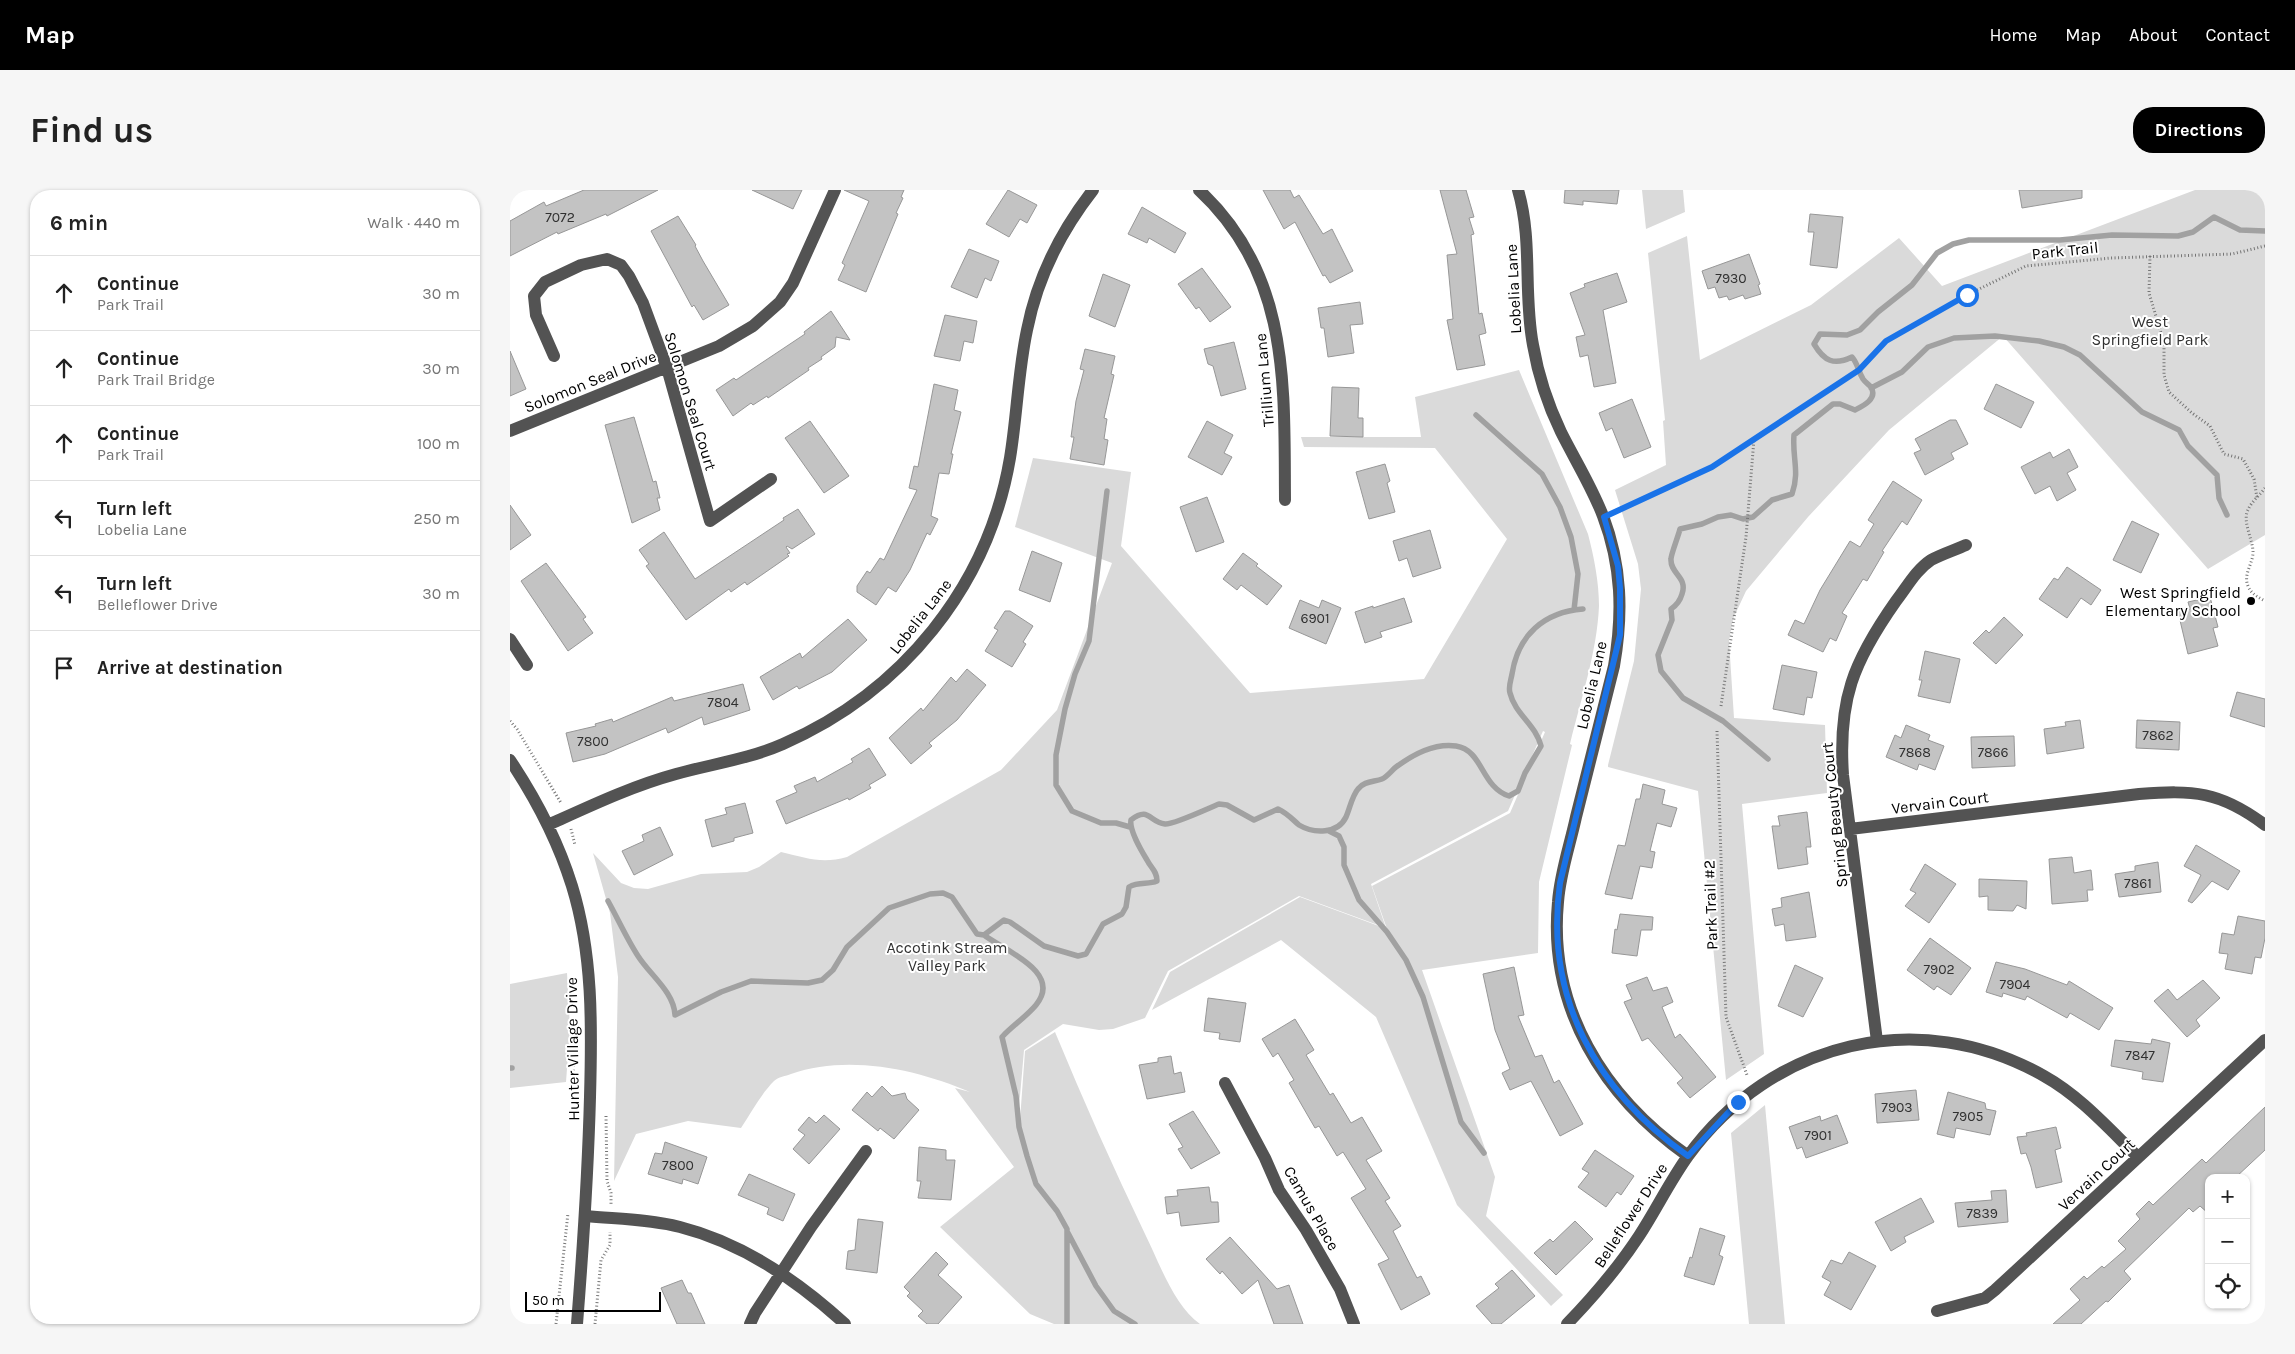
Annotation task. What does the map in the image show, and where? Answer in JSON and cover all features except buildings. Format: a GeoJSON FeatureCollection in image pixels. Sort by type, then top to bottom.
{"type":"FeatureCollection","features":[{"type":"Feature","properties":{"kind":"street","name":"Solomon Seal Drive"},"geometry":{"type":"LineString","coordinates":[[510,431],[719,346],[753,326],[780,302],[794,283],[835,190]]}},
{"type":"Feature","properties":{"kind":"street","name":"Lobelia Lane"},"geometry":{"type":"LineString","coordinates":[[548,825],[628,790],[676,774],[747,757],[815,729],[846,711],[875,690],[902,666],[928,637],[967,581],[992,527],[1001,500],[1010,458],[1027,331],[1035,300],[1043,276],[1060,240],[1093,190]]}},
{"type":"Feature","properties":{"kind":"street","name":"Trillium Lane"},"geometry":{"type":"LineString","coordinates":[[1199,190],[1218,210],[1244,249],[1265,290],[1276,326],[1282,363],[1284,398],[1285,500]]}},
{"type":"Feature","properties":{"kind":"street","name":"Lobelia Lane"},"geometry":{"type":"LineString","coordinates":[[1518,190],[1526,226],[1529,317],[1539,371],[1560,430],[1604,517],[1618,566],[1620,588],[1620,635],[1560,883],[1556,921],[1559,960],[1566,994],[1578,1027],[1600,1070],[1634,1112],[1667,1141],[1688,1156]]}},
{"type":"Feature","properties":{"kind":"street","name":"Solomon Seal Court"},"geometry":{"type":"LineString","coordinates":[[554,356],[536,315],[534,296],[545,282],[581,265],[607,259],[621,265],[643,303],[667,368],[710,521],[771,479]]}},
{"type":"Feature","properties":{"kind":"street","name":"Spring Beauty Court"},"geometry":{"type":"LineString","coordinates":[[1877,1041],[1850,829],[1841,741],[1845,704],[1854,673],[1864,650],[1914,576],[1931,561],[1966,545]]}},
{"type":"Feature","properties":{"kind":"street"},"geometry":{"type":"LineString","coordinates":[[510,639],[527,665]]}},
{"type":"Feature","properties":{"kind":"street","name":"Hunter Village Drive"},"geometry":{"type":"LineString","coordinates":[[510,760],[548,825],[572,886],[587,964],[592,1036],[586,1216],[577,1324]]}},
{"type":"Feature","properties":{"kind":"street","name":"Vervain Court"},"geometry":{"type":"LineString","coordinates":[[1850,829],[2130,795],[2178,791],[2207,794],[2222,799],[2246,810],[2265,825]]}},
{"type":"Feature","properties":{"kind":"street","name":"Belleflower Drive"},"geometry":{"type":"LineString","coordinates":[[1567,1324],[1615,1270],[1639,1236],[1688,1156],[1738,1102],[1775,1075],[1801,1062],[1836,1049],[1877,1041],[1934,1040],[1974,1047],[2014,1060],[2045,1076],[2071,1094],[2138,1157]]}},
{"type":"Feature","properties":{"kind":"street","name":"Vervain Court"},"geometry":{"type":"LineString","coordinates":[[1937,1311],[1984,1298],[1995,1290],[2265,1040]]}},
{"type":"Feature","properties":{"kind":"street","name":"Camus Place"},"geometry":{"type":"LineString","coordinates":[[1225,1083],[1266,1158],[1279,1190],[1306,1230],[1340,1289],[1354,1324]]}},
{"type":"Feature","properties":{"kind":"street"},"geometry":{"type":"LineString","coordinates":[[750,1324],[755,1313],[811,1227],[866,1152]]}},
{"type":"Feature","properties":{"kind":"street"},"geometry":{"type":"LineString","coordinates":[[586,1216],[652,1222],[680,1227],[745,1250],[814,1296],[846,1324]]}},
{"type":"Feature","properties":{"kind":"path","name":"Park Trail"},"geometry":{"type":"LineString","coordinates":[[1754,439],[1859,370],[1886,341],[1967,295],[2026,266],[2111,258],[2232,254],[2265,246]]}},
{"type":"Feature","properties":{"kind":"path"},"geometry":{"type":"LineString","coordinates":[[2150,256],[2149,293],[2164,343],[2164,375],[2169,392],[2210,426],[2224,454],[2244,459],[2254,479],[2257,498]]}},
{"type":"Feature","properties":{"kind":"path"},"geometry":{"type":"LineString","coordinates":[[1604,517],[1712,467],[1754,439]]}},
{"type":"Feature","properties":{"kind":"path"},"geometry":{"type":"LineString","coordinates":[[1721,706],[1746,538],[1754,439]]}},
{"type":"Feature","properties":{"kind":"path"},"geometry":{"type":"LineString","coordinates":[[2265,488],[2248,510],[2246,517],[2253,550],[2252,562],[2246,575],[2248,586],[2254,595],[2265,601]]}},
{"type":"Feature","properties":{"kind":"path","name":"Park Trail #2"},"geometry":{"type":"LineString","coordinates":[[1718,731],[1726,1017],[1747,1075]]}},
{"type":"Feature","properties":{"kind":"path"},"geometry":{"type":"LineString","coordinates":[[573,1080],[574,1031]]}},
{"type":"Feature","properties":{"kind":"path"},"geometry":{"type":"LineString","coordinates":[[556,1324],[568,1208]]}},
{"type":"Feature","properties":{"kind":"green space"},"geometry":{"type":"Polygon","coordinates":[[[1642,190],[1683,190],[1685,212],[1646,229],[1642,190]]]}},
{"type":"Feature","properties":{"kind":"green space","name":"West Springfield Park"},"geometry":{"type":"Polygon","coordinates":[[[2195,190],[2265,190],[2265,535],[2208,569],[2003,336],[1889,430],[1808,517],[1746,591],[1733,619],[1729,641],[1734,718],[1825,725],[1827,793],[1742,804],[1764,1054],[1726,1080],[1698,791],[1608,767],[1634,661],[1641,589],[1638,564],[1615,490],[1666,465],[1663,421],[1665,420],[1648,253],[1687,236],[1700,360],[1811,305],[1899,238],[1942,286],[2195,190]]]}},
{"type":"Feature","properties":{"kind":"green space","name":"Accotink Stream Valley Park"},"geometry":{"type":"Polygon","coordinates":[[[1519,370],[1588,534],[1596,570],[1599,597],[1598,623],[1588,675],[1570,744],[1572,745],[1539,882],[1538,953],[1422,970],[1495,1177],[1486,1216],[1563,1295],[1551,1306],[1457,1205],[1376,1017],[1281,940],[1152,1010],[1170,972],[1300,897],[1387,929],[1372,886],[1510,813],[1545,732],[1543,731],[1508,811],[1371,884],[1386,928],[1299,896],[1168,971],[1145,1018],[1113,1029],[1099,1030],[1063,1024],[1024,1050],[1018,1119],[1020,1120],[1025,1051],[1055,1032],[1110,1159],[1168,1283],[1182,1306],[1200,1324],[1054,1324],[1030,1314],[940,1227],[1014,1167],[955,1088],[970,1092],[905,1071],[882,1067],[835,1065],[813,1068],[780,1078],[774,1081],[765,1092],[741,1128],[688,1121],[636,1134],[614,1181],[618,977],[610,913],[593,853],[621,883],[634,888],[648,889],[701,874],[747,872],[759,867],[781,852],[822,860],[838,859],[847,857],[1001,770],[1057,710],[1112,563],[1015,527],[1033,458],[1131,472],[1121,546],[1250,693],[1424,679],[1507,539],[1435,448],[1304,447],[1301,437],[1421,437],[1415,397],[1519,370]]]}},
{"type":"Feature","properties":{"kind":"green space"},"geometry":{"type":"Polygon","coordinates":[[[567,973],[570,1028],[566,1082],[510,1088],[510,984],[567,973]]]}},
{"type":"Feature","properties":{"kind":"green space"},"geometry":{"type":"Polygon","coordinates":[[[1765,1105],[1785,1324],[1749,1324],[1731,1133],[1765,1105]]]}},
{"type":"Feature","properties":{"kind":"waterway"},"geometry":{"type":"LineString","coordinates":[[1768,759],[1723,721],[1683,698],[1661,671],[1658,655],[1672,620],[1671,609],[1677,604],[1682,594],[1683,583],[1671,564],[1672,553],[1680,529],[1702,524],[1718,517],[1731,515],[1743,519],[1753,517],[1772,500],[1792,494],[1796,471],[1794,435],[1833,404],[1840,404],[1855,410],[1869,402],[1873,395],[1871,387],[1863,379],[1852,357],[1840,361],[1830,360],[1818,350],[1814,344],[1820,334],[1847,335],[1860,330],[1878,312],[1912,285],[1937,253],[1953,244],[1969,240],[2060,240],[2112,235],[2178,236],[2193,232],[2214,217],[2240,230],[2265,231]]}},
{"type":"Feature","properties":{"kind":"waterway"},"geometry":{"type":"LineString","coordinates":[[1871,388],[1902,372],[1928,347],[1954,338],[1995,336],[2039,341],[2064,347],[2080,355],[2142,412],[2179,430],[2188,446],[2217,475],[2219,498],[2227,515]]}},
{"type":"Feature","properties":{"kind":"waterway"},"geometry":{"type":"LineString","coordinates":[[1476,415],[1542,474],[1560,507],[1571,537],[1578,574],[1574,610]]}},
{"type":"Feature","properties":{"kind":"waterway"},"geometry":{"type":"LineString","coordinates":[[1107,491],[1089,641],[1075,674],[1065,709],[1056,755],[1056,785],[1072,811],[1101,823],[1116,823],[1130,827]]}},
{"type":"Feature","properties":{"kind":"waterway"},"geometry":{"type":"LineString","coordinates":[[608,901],[638,956],[666,991],[674,1007],[675,1015],[721,992],[751,981],[808,983],[822,980],[833,970],[847,947],[889,908],[930,894],[943,893],[952,897],[977,934],[984,935],[1004,920],[1010,922],[1044,946],[1078,956],[1086,954],[1103,924],[1122,914],[1126,907],[1129,887],[1157,881],[1155,872],[1139,846],[1132,829],[1131,820],[1142,814],[1160,823],[1169,824],[1219,804],[1227,805],[1254,820],[1278,809],[1305,828],[1325,831],[1342,823],[1360,786],[1384,778],[1410,758],[1425,750],[1440,746],[1456,746],[1465,749],[1472,754],[1493,785],[1500,791],[1509,796],[1518,791],[1525,773],[1541,746],[1535,732],[1516,707],[1510,693],[1509,686],[1515,660],[1520,648],[1535,628],[1556,615],[1583,609]]}},
{"type":"Feature","properties":{"kind":"waterway"},"geometry":{"type":"LineString","coordinates":[[1329,831],[1339,836],[1344,847],[1344,865],[1359,900],[1387,932],[1406,960],[1423,997],[1461,1122],[1484,1153]]}},
{"type":"Feature","properties":{"kind":"waterway"},"geometry":{"type":"LineString","coordinates":[[984,935],[1017,955],[1037,973],[1042,982],[1042,993],[1036,1005],[1002,1037],[1016,1096],[1019,1127],[1036,1184],[1057,1211],[1067,1229],[1067,1324]]}},
{"type":"Feature","properties":{"kind":"waterway"},"geometry":{"type":"LineString","coordinates":[[1068,1233],[1096,1286],[1114,1311],[1135,1324]]}},
{"type":"Feature","properties":{"kind":"place","name":"West Springfield Elementary School"},"geometry":{"type":"Point","coordinates":[2251,601]}},
{"type":"Feature","properties":{"kind":"route"},"geometry":{"type":"LineString","coordinates":[[1738,1102],[1715,1124],[1688,1156],[1667,1141],[1634,1112],[1609,1083],[1592,1056],[1578,1027],[1566,994],[1557,940],[1556,921],[1560,883],[1620,635],[1618,566],[1604,517],[1712,467],[1859,370],[1886,341],[1967,295]]}}]}
